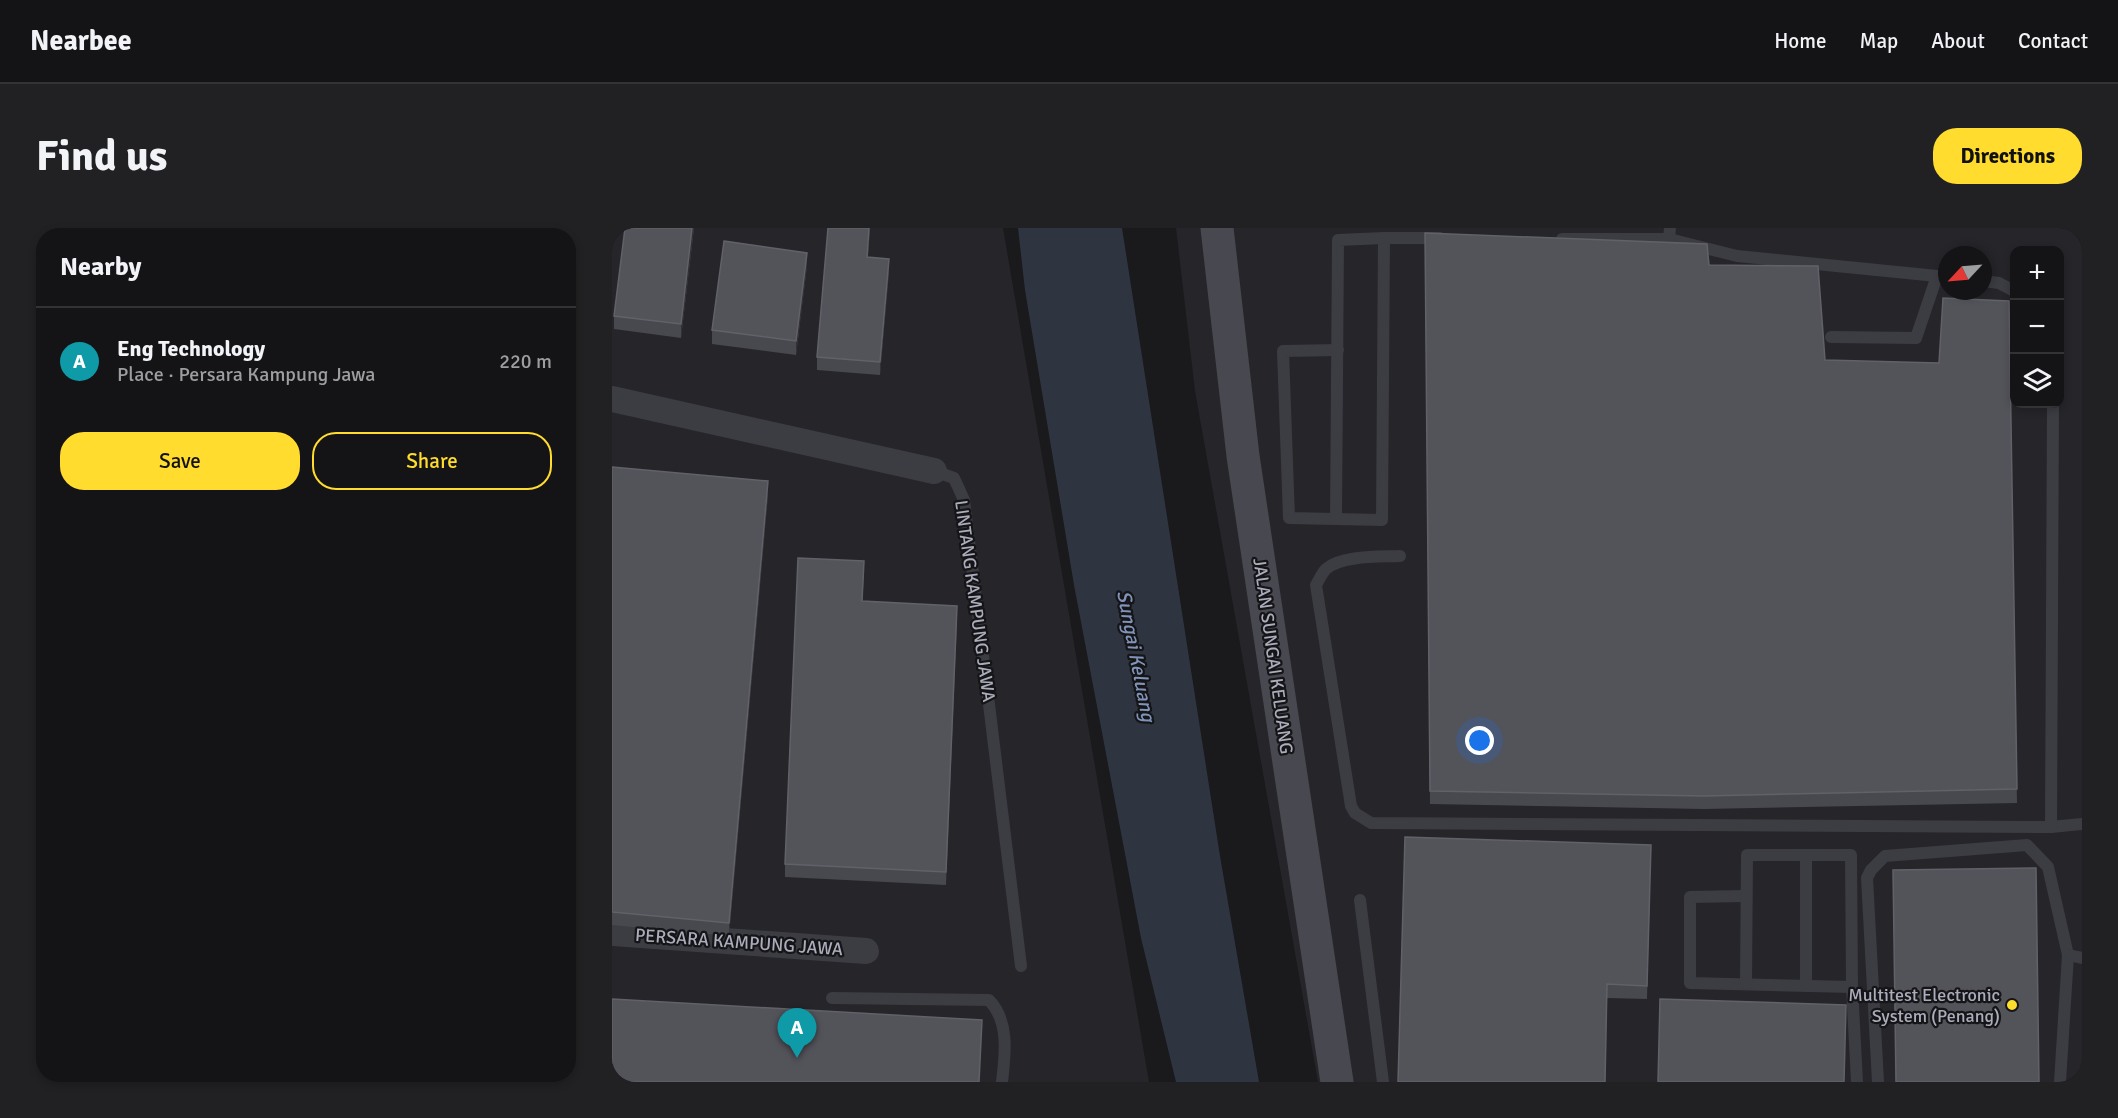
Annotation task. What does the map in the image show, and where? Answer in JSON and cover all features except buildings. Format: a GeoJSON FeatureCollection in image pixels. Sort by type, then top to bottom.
{"type":"FeatureCollection","features":[{"type":"Feature","properties":{"kind":"street","name":"JALAN SUNGAI KELUANG"},"geometry":{"type":"LineString","coordinates":[[1217,228],[1243,456],[1337,1082]]}},
{"type":"Feature","properties":{"kind":"street","name":"LINTANG KAMPUNG JAWA"},"geometry":{"type":"LineString","coordinates":[[612,399],[934,471]]}},
{"type":"Feature","properties":{"kind":"street","name":"PERSARA KAMPUNG JAWA"},"geometry":{"type":"LineString","coordinates":[[612,933],[866,951]]}},
{"type":"Feature","properties":{"kind":"lane"},"geometry":{"type":"LineString","coordinates":[[1550,239],[1669,234],[1737,256],[1938,276]]}},
{"type":"Feature","properties":{"kind":"lane"},"geometry":{"type":"LineString","coordinates":[[1338,350],[1283,351],[1289,518],[1382,520],[1384,238]]}},
{"type":"Feature","properties":{"kind":"lane"},"geometry":{"type":"LineString","coordinates":[[1336,519],[1338,240],[1455,238]]}},
{"type":"Feature","properties":{"kind":"lane"},"geometry":{"type":"LineString","coordinates":[[1992,282],[2010,289]]}},
{"type":"Feature","properties":{"kind":"lane"},"geometry":{"type":"LineString","coordinates":[[1831,337],[1916,338],[1938,286]]}},
{"type":"Feature","properties":{"kind":"lane"},"geometry":{"type":"LineString","coordinates":[[2051,827],[2053,408]]}},
{"type":"Feature","properties":{"kind":"lane","name":"LINTANG KAMPUNG JAWA"},"geometry":{"type":"LineString","coordinates":[[934,471],[954,478],[964,500],[1021,966]]}},
{"type":"Feature","properties":{"kind":"lane"},"geometry":{"type":"LineString","coordinates":[[1400,556],[1337,562],[1325,570],[1316,585],[1351,806],[1355,813],[1371,823],[2051,827],[2082,824]]}},
{"type":"Feature","properties":{"kind":"lane"},"geometry":{"type":"LineString","coordinates":[[1878,1082],[1868,878],[1871,870],[1885,856],[2026,844],[2048,867],[2068,955],[2060,1082]]}},
{"type":"Feature","properties":{"kind":"lane"},"geometry":{"type":"LineString","coordinates":[[1746,984],[1747,855],[1851,855],[1852,987],[1857,1082]]}},
{"type":"Feature","properties":{"kind":"lane"},"geometry":{"type":"LineString","coordinates":[[1806,855],[1806,986]]}},
{"type":"Feature","properties":{"kind":"lane"},"geometry":{"type":"LineString","coordinates":[[1746,896],[1690,897],[1690,983],[1852,987]]}},
{"type":"Feature","properties":{"kind":"lane"},"geometry":{"type":"LineString","coordinates":[[1360,900],[1383,1082]]}},
{"type":"Feature","properties":{"kind":"lane"},"geometry":{"type":"LineString","coordinates":[[2068,955],[2082,958]]}},
{"type":"Feature","properties":{"kind":"lane"},"geometry":{"type":"LineString","coordinates":[[832,998],[990,1000],[996,1007],[1002,1024],[1006,1052],[1002,1082]]}},
{"type":"Feature","properties":{"kind":"shaded area"},"geometry":{"type":"Polygon","coordinates":[[[612,228],[1003,228],[1149,1082],[612,1082],[612,228]]]}},
{"type":"Feature","properties":{"kind":"shaded area"},"geometry":{"type":"Polygon","coordinates":[[[1176,228],[2082,228],[2082,1082],[1318,1082],[1195,391],[1176,228]]]}},
{"type":"Feature","properties":{"kind":"water","name":"Sungai Keluang"},"geometry":{"type":"Polygon","coordinates":[[[1018,228],[1122,228],[1220,856],[1259,1082],[1176,1082],[1141,938],[1074,585],[1025,290],[1018,228]]]}},
{"type":"Feature","properties":{"kind":"place","name":"Multitest Electronic System (Penang)"},"geometry":{"type":"Point","coordinates":[2012,1005]}},
{"type":"Feature","properties":{"kind":"place","name":"Eng Technology"},"geometry":{"type":"Point","coordinates":[797,1058]}}]}
